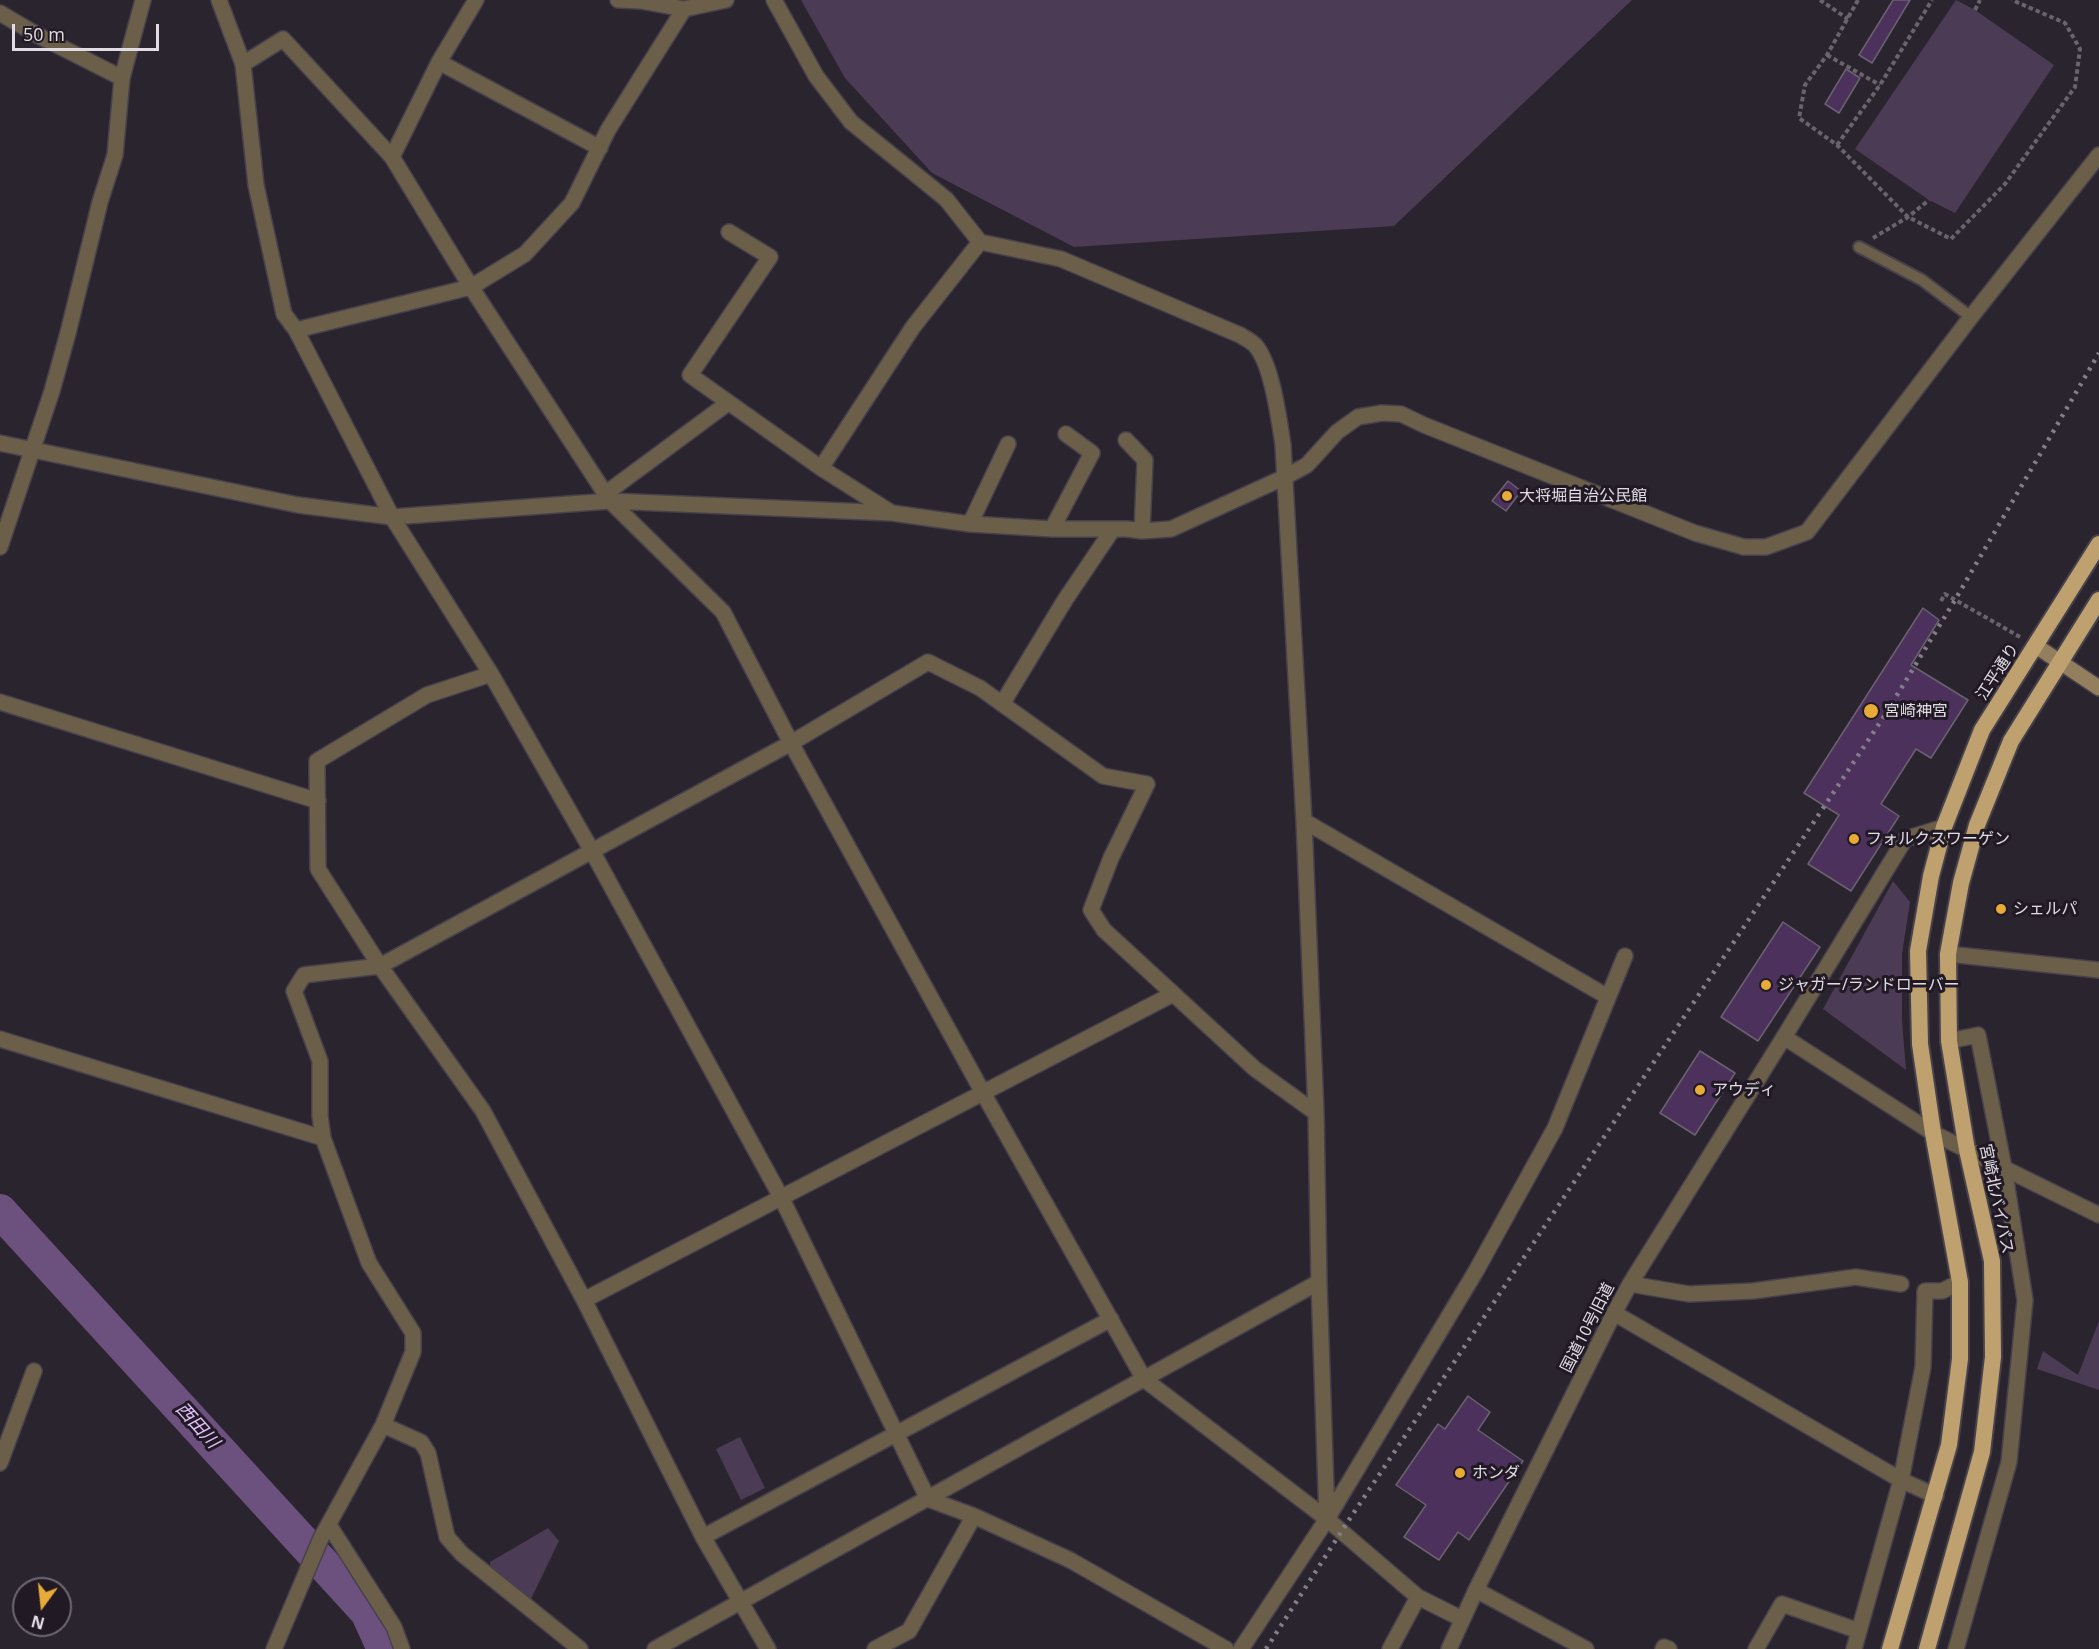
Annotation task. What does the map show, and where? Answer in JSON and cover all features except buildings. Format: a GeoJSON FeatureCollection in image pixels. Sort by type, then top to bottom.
{"type":"FeatureCollection","features":[{"type":"Feature","properties":{"kind":"highway","name":"江平通り"},"geometry":{"type":"LineString","coordinates":[[1944,827],[1982,730],[2099,544]]}},
{"type":"Feature","properties":{"kind":"highway"},"geometry":{"type":"LineString","coordinates":[[2060,663],[2099,600]]}},
{"type":"Feature","properties":{"kind":"highway","name":"宮崎北バイパス"},"geometry":{"type":"LineString","coordinates":[[1927,1649],[1982,1452],[1993,1357],[1992,1261],[1967,1150],[1948,1041],[1948,954],[1961,883],[1977,825],[2011,741],[2060,663]]}},
{"type":"Feature","properties":{"kind":"highway"},"geometry":{"type":"LineString","coordinates":[[1890,1649],[1949,1445],[1960,1359],[1960,1282],[1933,1133],[1920,1044],[1918,951],[1931,876],[1944,827]]}},
{"type":"Feature","properties":{"kind":"main road"},"geometry":{"type":"LineString","coordinates":[[2036,646],[2099,688]]}},
{"type":"Feature","properties":{"kind":"street"},"geometry":{"type":"LineString","coordinates":[[0,547],[68,333],[100,202],[115,155],[122,78],[143,0]]}},
{"type":"Feature","properties":{"kind":"street"},"geometry":{"type":"LineString","coordinates":[[219,0],[243,64],[256,185],[284,314],[296,330],[392,517],[491,674],[592,851],[782,1199],[928,1498],[974,1516],[1070,1560],[1226,1649]]}},
{"type":"Feature","properties":{"kind":"street"},"geometry":{"type":"LineString","coordinates":[[392,156],[439,62],[476,0]]}},
{"type":"Feature","properties":{"kind":"street"},"geometry":{"type":"LineString","coordinates":[[618,0],[641,1],[684,9],[726,0]]}},
{"type":"Feature","properties":{"kind":"street"},"geometry":{"type":"LineString","coordinates":[[774,0],[816,76],[852,122],[946,199],[980,242],[1061,259],[1240,335],[1254,344],[1264,358],[1278,414],[1285,477],[1304,821],[1316,1113],[1327,1519]]}},
{"type":"Feature","properties":{"kind":"street"},"geometry":{"type":"LineString","coordinates":[[296,330],[471,287],[525,254],[572,203],[608,130],[684,9]]}},
{"type":"Feature","properties":{"kind":"street"},"geometry":{"type":"LineString","coordinates":[[0,13],[39,36],[122,78]]}},
{"type":"Feature","properties":{"kind":"street"},"geometry":{"type":"LineString","coordinates":[[243,64],[284,39],[392,156],[471,287],[608,497],[723,612],[791,742],[982,1091],[1144,1379],[1327,1519],[1418,1597],[1462,1619]]}},
{"type":"Feature","properties":{"kind":"street"},"geometry":{"type":"LineString","coordinates":[[439,62],[600,148]]}},
{"type":"Feature","properties":{"kind":"street"},"geometry":{"type":"LineString","coordinates":[[0,443],[298,505],[392,517],[608,497],[892,513],[970,524],[1142,531],[1171,529],[1285,477],[1307,465],[1338,432],[1358,417],[1382,413],[1401,414],[1695,533],[1744,547],[1766,547],[1807,532],[1971,317],[2099,155]]}},
{"type":"Feature","properties":{"kind":"street"},"geometry":{"type":"LineString","coordinates":[[729,232],[770,257],[690,375],[821,468],[892,513]]}},
{"type":"Feature","properties":{"kind":"street"},"geometry":{"type":"LineString","coordinates":[[821,468],[913,327],[980,242]]}},
{"type":"Feature","properties":{"kind":"street"},"geometry":{"type":"LineString","coordinates":[[608,497],[728,403]]}},
{"type":"Feature","properties":{"kind":"street"},"geometry":{"type":"LineString","coordinates":[[1052,529],[1092,453],[1066,434]]}},
{"type":"Feature","properties":{"kind":"street"},"geometry":{"type":"LineString","coordinates":[[1126,440],[1145,460],[1142,531]]}},
{"type":"Feature","properties":{"kind":"street"},"geometry":{"type":"LineString","coordinates":[[970,524],[1008,444]]}},
{"type":"Feature","properties":{"kind":"street"},"geometry":{"type":"LineString","coordinates":[[1002,705],[1065,600],[1113,529]]}},
{"type":"Feature","properties":{"kind":"street"},"geometry":{"type":"LineString","coordinates":[[274,1649],[325,1531],[383,1425],[413,1352],[413,1333],[369,1263],[323,1138],[320,1116],[320,1061],[294,991],[304,975],[380,966],[791,742],[928,662],[980,688],[1102,776],[1147,784],[1111,858],[1091,910],[1104,930],[1255,1069],[1316,1113]]}},
{"type":"Feature","properties":{"kind":"street"},"geometry":{"type":"LineString","coordinates":[[491,674],[427,695],[317,761],[318,869],[380,966],[483,1111],[584,1300],[703,1537],[768,1649]]}},
{"type":"Feature","properties":{"kind":"street"},"geometry":{"type":"LineString","coordinates":[[0,702],[318,801]]}},
{"type":"Feature","properties":{"kind":"street"},"geometry":{"type":"LineString","coordinates":[[1304,821],[1608,997]]}},
{"type":"Feature","properties":{"kind":"street","name":"国道10号旧道"},"geometry":{"type":"LineString","coordinates":[[1449,1649],[1476,1590],[1630,1284],[1905,839],[1944,827]]}},
{"type":"Feature","properties":{"kind":"street"},"geometry":{"type":"LineString","coordinates":[[1948,954],[2099,970]]}},
{"type":"Feature","properties":{"kind":"street"},"geometry":{"type":"LineString","coordinates":[[1241,1649],[1327,1519],[1476,1271],[1556,1128],[1625,956]]}},
{"type":"Feature","properties":{"kind":"street"},"geometry":{"type":"LineString","coordinates":[[584,1300],[782,1199],[982,1091],[1173,994]]}},
{"type":"Feature","properties":{"kind":"street"},"geometry":{"type":"LineString","coordinates":[[1948,1041],[1978,1035],[2004,1168],[2025,1300],[2008,1462],[1956,1649]]}},
{"type":"Feature","properties":{"kind":"street"},"geometry":{"type":"LineString","coordinates":[[1784,1037],[1933,1133],[2099,1215]]}},
{"type":"Feature","properties":{"kind":"street"},"geometry":{"type":"LineString","coordinates":[[0,1039],[323,1138]]}},
{"type":"Feature","properties":{"kind":"street"},"geometry":{"type":"LineString","coordinates":[[1630,1284],[1689,1294],[1753,1291],[1856,1277],[1901,1284]]}},
{"type":"Feature","properties":{"kind":"street"},"geometry":{"type":"LineString","coordinates":[[656,1649],[1319,1282]]}},
{"type":"Feature","properties":{"kind":"street"},"geometry":{"type":"LineString","coordinates":[[1854,1649],[1901,1480],[1923,1367],[1925,1291],[1942,1291],[1960,1282]]}},
{"type":"Feature","properties":{"kind":"street"},"geometry":{"type":"LineString","coordinates":[[1614,1313],[1901,1480],[1935,1496]]}},
{"type":"Feature","properties":{"kind":"street"},"geometry":{"type":"LineString","coordinates":[[703,1537],[1110,1319]]}},
{"type":"Feature","properties":{"kind":"street"},"geometry":{"type":"LineString","coordinates":[[0,1463],[34,1371]]}},
{"type":"Feature","properties":{"kind":"street"},"geometry":{"type":"LineString","coordinates":[[383,1425],[421,1442],[428,1453],[447,1537],[462,1554],[580,1649]]}},
{"type":"Feature","properties":{"kind":"street"},"geometry":{"type":"LineString","coordinates":[[874,1649],[909,1631],[974,1516]]}},
{"type":"Feature","properties":{"kind":"street"},"geometry":{"type":"LineString","coordinates":[[325,1531],[394,1627],[402,1649]]}},
{"type":"Feature","properties":{"kind":"street"},"geometry":{"type":"LineString","coordinates":[[1476,1590],[1586,1649]]}},
{"type":"Feature","properties":{"kind":"street"},"geometry":{"type":"LineString","coordinates":[[1390,1649],[1418,1597]]}},
{"type":"Feature","properties":{"kind":"street"},"geometry":{"type":"LineString","coordinates":[[1756,1649],[1782,1604],[1859,1631]]}},
{"type":"Feature","properties":{"kind":"street"},"geometry":{"type":"LineString","coordinates":[[1663,1649],[1664,1647],[1669,1649]]}},
{"type":"Feature","properties":{"kind":"lane"},"geometry":{"type":"LineString","coordinates":[[1859,247],[1922,279],[1971,317]]}},
{"type":"Feature","properties":{"kind":"path"},"geometry":{"type":"LineString","coordinates":[[1820,0],[1848,19]]}},
{"type":"Feature","properties":{"kind":"path"},"geometry":{"type":"LineString","coordinates":[[1858,0],[1827,56],[1805,85],[1800,118],[1837,145],[1908,217],[1951,239],[2005,184],[2074,87],[2080,50],[2065,23],[2012,0]]}},
{"type":"Feature","properties":{"kind":"path"},"geometry":{"type":"LineString","coordinates":[[1837,145],[1880,85],[1932,0]]}},
{"type":"Feature","properties":{"kind":"path"},"geometry":{"type":"LineString","coordinates":[[1975,10],[1980,0]]}},
{"type":"Feature","properties":{"kind":"path"},"geometry":{"type":"LineString","coordinates":[[1827,56],[1880,85]]}},
{"type":"Feature","properties":{"kind":"path"},"geometry":{"type":"LineString","coordinates":[[1859,247],[1908,217],[1929,200]]}},
{"type":"Feature","properties":{"kind":"path"},"geometry":{"type":"LineString","coordinates":[[1941,601],[1945,594],[2036,646]]}},
{"type":"Feature","properties":{"kind":"shaded area"},"geometry":{"type":"Polygon","coordinates":[[[801,0],[1632,0],[1394,226],[1074,247],[932,173],[845,78],[801,0]]]}},
{"type":"Feature","properties":{"kind":"shaded area"},"geometry":{"type":"Polygon","coordinates":[[[1956,0],[1975,10],[2054,65],[1955,213],[1929,200],[1855,149],[1956,0]]]}},
{"type":"Feature","properties":{"kind":"shaded area"},"geometry":{"type":"Polygon","coordinates":[[[1893,881],[1910,902],[1902,954],[1902,1020],[1906,1070],[1823,1009],[1893,881]]]}},
{"type":"Feature","properties":{"kind":"shaded area"},"geometry":{"type":"Polygon","coordinates":[[[2099,1321],[2099,1390],[2037,1369],[2043,1351],[2078,1375],[2099,1321]]]}},
{"type":"Feature","properties":{"kind":"shaded area"},"geometry":{"type":"Polygon","coordinates":[[[740,1437],[765,1488],[741,1500],[716,1449],[740,1437]]]}},
{"type":"Feature","properties":{"kind":"shaded area"},"geometry":{"type":"Polygon","coordinates":[[[548,1528],[559,1541],[530,1601],[490,1569],[490,1562],[548,1528]]]}},
{"type":"Feature","properties":{"kind":"waterway","name":"西田川"},"geometry":{"type":"LineString","coordinates":[[0,1211],[367,1612],[384,1649]]}},
{"type":"Feature","properties":{"kind":"railway"},"geometry":{"type":"LineString","coordinates":[[1266,1649],[1341,1532],[1883,718],[1955,600],[2099,353]]}},
{"type":"Feature","properties":{"kind":"place","name":"大将堀自治公民館"},"geometry":{"type":"Point","coordinates":[1507,496]}},
{"type":"Feature","properties":{"kind":"place","name":"宮崎神宮"},"geometry":{"type":"Point","coordinates":[1871,711]}},
{"type":"Feature","properties":{"kind":"place","name":"フォルクスワーゲン"},"geometry":{"type":"Point","coordinates":[1854,839]}},
{"type":"Feature","properties":{"kind":"place","name":"シェルパ"},"geometry":{"type":"Point","coordinates":[2001,909]}},
{"type":"Feature","properties":{"kind":"place","name":"ジャガー/ランドローバー"},"geometry":{"type":"Point","coordinates":[1766,985]}},
{"type":"Feature","properties":{"kind":"place","name":"アウディ"},"geometry":{"type":"Point","coordinates":[1700,1090]}},
{"type":"Feature","properties":{"kind":"place","name":"ホンダ"},"geometry":{"type":"Point","coordinates":[1460,1473]}}]}
